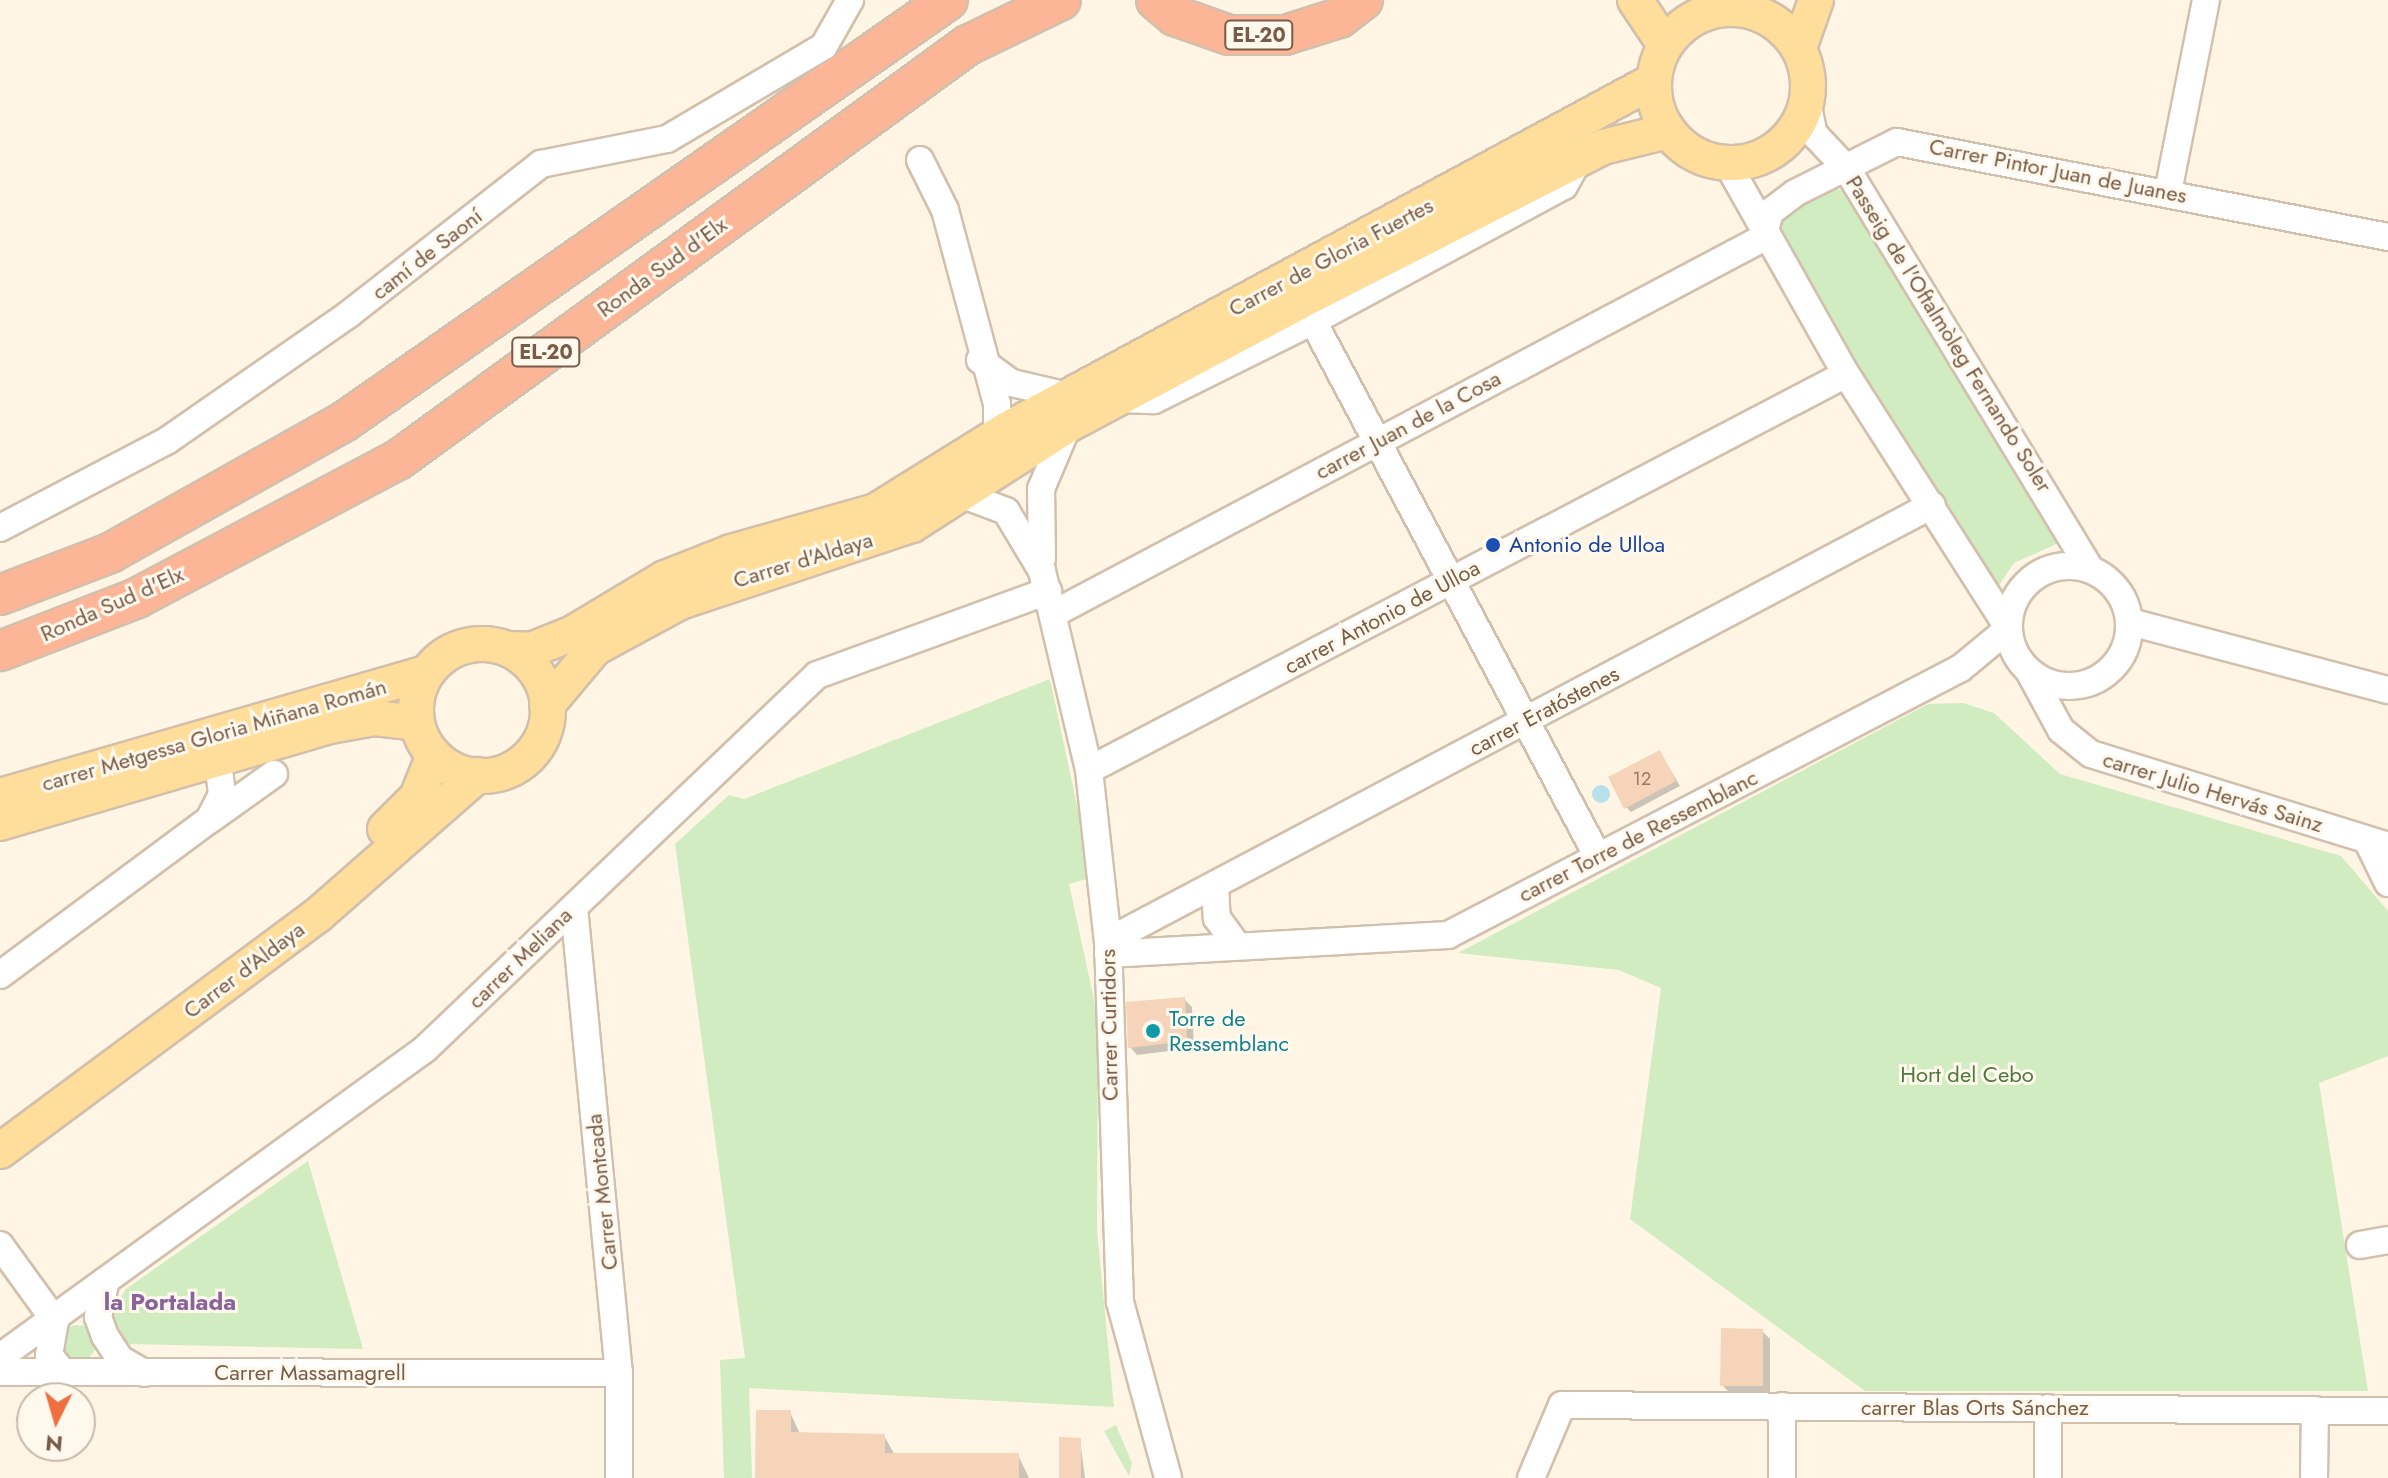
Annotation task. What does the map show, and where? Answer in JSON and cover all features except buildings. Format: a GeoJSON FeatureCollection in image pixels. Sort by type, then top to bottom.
{"type":"FeatureCollection","features":[{"type":"Feature","properties":{"kind":"highway","name":"EL-20"},"geometry":{"type":"LineString","coordinates":[[0,595],[110,553],[345,421],[948,0]]}},
{"type":"Feature","properties":{"kind":"highway","name":"Ronda Sud d'Elx"},"geometry":{"type":"LineString","coordinates":[[0,651],[137,598],[398,460],[968,45],[1061,0]]}},
{"type":"Feature","properties":{"kind":"highway","name":"EL-20"},"geometry":{"type":"LineString","coordinates":[[1156,0],[1229,35],[1285,35],[1339,18],[1363,0]]}},
{"type":"Feature","properties":{"kind":"main road"},"geometry":{"type":"LineString","coordinates":[[1635,0],[1665,45]]}},
{"type":"Feature","properties":{"kind":"main road"},"geometry":{"type":"LineString","coordinates":[[1799,48],[1765,6],[1684,10],[1665,45],[1653,81],[1668,131],[1684,148],[1727,163],[1779,147],[1807,102],[1799,48],[1816,0]]}},
{"type":"Feature","properties":{"kind":"main road","name":"Carrer de Gloria Fuertes"},"geometry":{"type":"LineString","coordinates":[[1068,410],[1653,81]]}},
{"type":"Feature","properties":{"kind":"main road","name":"Carrer de Gloria Fuertes"},"geometry":{"type":"LineString","coordinates":[[1001,433],[1068,410],[1121,399],[1578,161],[1632,135],[1668,131]]}},
{"type":"Feature","properties":{"kind":"main road","name":"Carrer d'Aldaya"},"geometry":{"type":"LineString","coordinates":[[547,705],[595,648],[680,602],[743,576],[847,550],[966,496],[1068,410]]}},
{"type":"Feature","properties":{"kind":"main road","name":"Carrer d'Aldaya"},"geometry":{"type":"LineString","coordinates":[[508,649],[531,650],[573,633],[665,578],[731,552],[876,511],[1001,433]]}},
{"type":"Feature","properties":{"kind":"main road"},"geometry":{"type":"LineString","coordinates":[[472,645],[508,649],[535,672],[547,705],[529,756],[478,775],[434,755],[417,723],[427,673],[472,645]]}},
{"type":"Feature","properties":{"kind":"main road","name":"carrer Metgessa Gloria Miñana Román"},"geometry":{"type":"LineString","coordinates":[[0,796],[427,673]]}},
{"type":"Feature","properties":{"kind":"main road","name":"carrer Metgessa Gloria Miñana Román"},"geometry":{"type":"LineString","coordinates":[[0,823],[220,778],[374,718],[417,723]]}},
{"type":"Feature","properties":{"kind":"main road","name":"Carrer d'Aldaya"},"geometry":{"type":"LineString","coordinates":[[3,1149],[336,876],[417,797],[434,755]]}},
{"type":"Feature","properties":{"kind":"main road","name":"Carrer d'Aldaya"},"geometry":{"type":"LineString","coordinates":[[3,1149],[319,914],[478,775]]}},
{"type":"Feature","properties":{"kind":"street","name":"camí de Saoní"},"geometry":{"type":"LineString","coordinates":[[0,528],[168,440],[349,314],[541,164],[667,139],[824,46],[850,0]]}},
{"type":"Feature","properties":{"kind":"street"},"geometry":{"type":"LineString","coordinates":[[2168,192],[2206,0]]}},
{"type":"Feature","properties":{"kind":"street","name":"Passeig de l'Oftalmòleg Fernando Soler"},"geometry":{"type":"LineString","coordinates":[[1807,102],[1814,134],[1847,169],[2090,569]]}},
{"type":"Feature","properties":{"kind":"street","name":"Carrer Pintor Juan de Juanes"},"geometry":{"type":"LineString","coordinates":[[1763,238],[1770,212],[1897,142],[2388,237]]}},
{"type":"Feature","properties":{"kind":"street"},"geometry":{"type":"LineString","coordinates":[[920,160],[945,210],[980,360],[997,404],[1001,433]]}},
{"type":"Feature","properties":{"kind":"street","name":"Carrer de Gloria Fuertes"},"geometry":{"type":"LineString","coordinates":[[1121,399],[1154,400],[1313,321],[1564,186],[1578,161]]}},
{"type":"Feature","properties":{"kind":"street"},"geometry":{"type":"LineString","coordinates":[[1727,163],[1763,238],[2008,628],[2030,673],[2052,685],[2078,687],[2105,676],[2128,644],[2130,622],[2121,593],[2090,569],[2061,566],[2033,577],[2016,596],[2008,628]]}},
{"type":"Feature","properties":{"kind":"street","name":"carrer Juan de la Cosa"},"geometry":{"type":"LineString","coordinates":[[1048,592],[1378,441],[1763,238]]}},
{"type":"Feature","properties":{"kind":"street"},"geometry":{"type":"LineString","coordinates":[[1313,321],[1598,857]]}},
{"type":"Feature","properties":{"kind":"street"},"geometry":{"type":"LineString","coordinates":[[980,360],[1012,383],[1068,410]]}},
{"type":"Feature","properties":{"kind":"street","name":"carrer Antonio de Ulloa"},"geometry":{"type":"LineString","coordinates":[[1089,770],[1846,374]]}},
{"type":"Feature","properties":{"kind":"street","name":"Carrer Curtidors"},"geometry":{"type":"LineString","coordinates":[[1068,410],[1041,489],[1048,592],[1089,770],[1103,891],[1108,947],[1120,1302],[1168,1478]]}},
{"type":"Feature","properties":{"kind":"street","name":"Carrer Curtidors"},"geometry":{"type":"LineString","coordinates":[[966,496],[1006,511],[1048,592]]}},
{"type":"Feature","properties":{"kind":"street","name":"carrer Eratóstenes"},"geometry":{"type":"LineString","coordinates":[[1108,947],[1155,915],[1932,505]]}},
{"type":"Feature","properties":{"kind":"street","name":"carrer Meliana"},"geometry":{"type":"LineString","coordinates":[[0,1357],[55,1321],[425,1049],[817,675],[1048,592]]}},
{"type":"Feature","properties":{"kind":"street"},"geometry":{"type":"LineString","coordinates":[[2130,622],[2388,690]]}},
{"type":"Feature","properties":{"kind":"street","name":"carrer Torre de Ressemblanc"},"geometry":{"type":"LineString","coordinates":[[1108,947],[1237,946],[1448,935],[1961,668],[2008,628]]}},
{"type":"Feature","properties":{"kind":"street","name":"carrer Julio Hervás Sainz"},"geometry":{"type":"LineString","coordinates":[[2030,673],[2061,730],[2091,754],[2378,843]]}},
{"type":"Feature","properties":{"kind":"street"},"geometry":{"type":"LineString","coordinates":[[6,967],[274,774]]}},
{"type":"Feature","properties":{"kind":"street"},"geometry":{"type":"LineString","coordinates":[[209,820],[220,778]]}},
{"type":"Feature","properties":{"kind":"street"},"geometry":{"type":"LineString","coordinates":[[2378,843],[2388,883]]}},
{"type":"Feature","properties":{"kind":"street"},"geometry":{"type":"LineString","coordinates":[[1215,885],[1217,918],[1237,946]]}},
{"type":"Feature","properties":{"kind":"street"},"geometry":{"type":"LineString","coordinates":[[1103,891],[1155,915]]}},
{"type":"Feature","properties":{"kind":"street","name":"Carrer Montcada"},"geometry":{"type":"LineString","coordinates":[[574,907],[619,1373],[619,1478]]}},
{"type":"Feature","properties":{"kind":"street"},"geometry":{"type":"LineString","coordinates":[[2360,1245],[2388,1240]]}},
{"type":"Feature","properties":{"kind":"street"},"geometry":{"type":"LineString","coordinates":[[0,1245],[55,1321],[49,1355],[63,1372]]}},
{"type":"Feature","properties":{"kind":"street"},"geometry":{"type":"LineString","coordinates":[[105,1284],[98,1317],[105,1336],[120,1359],[144,1373]]}},
{"type":"Feature","properties":{"kind":"street","name":"Carrer Massamagrell"},"geometry":{"type":"LineString","coordinates":[[0,1372],[619,1373]]}},
{"type":"Feature","properties":{"kind":"street","name":"carrer Blas Orts Sánchez"},"geometry":{"type":"LineString","coordinates":[[1531,1478],[1562,1405],[2388,1411]]}},
{"type":"Feature","properties":{"kind":"street"},"geometry":{"type":"LineString","coordinates":[[1782,1406],[1782,1478]]}},
{"type":"Feature","properties":{"kind":"street"},"geometry":{"type":"LineString","coordinates":[[2048,1408],[2048,1478]]}},
{"type":"Feature","properties":{"kind":"street"},"geometry":{"type":"LineString","coordinates":[[2314,1478],[2315,1410]]}},
{"type":"Feature","properties":{"kind":"green space"},"geometry":{"type":"Polygon","coordinates":[[[1828,187],[1851,192],[2063,541],[2014,563],[1998,587],[1778,241],[1780,222],[1828,187]]]}},
{"type":"Feature","properties":{"kind":"green space"},"geometry":{"type":"Polygon","coordinates":[[[1050,679],[1089,862],[1090,878],[1069,884],[1098,1018],[1097,1230],[1114,1407],[749,1388],[752,1478],[724,1478],[720,1360],[745,1358],[675,844],[729,795],[744,799],[1050,679]]]}},
{"type":"Feature","properties":{"kind":"green space","name":"Hort del Cebo"},"geometry":{"type":"Polygon","coordinates":[[[1963,703],[1994,713],[2060,774],[2341,856],[2388,911],[2388,1056],[2319,1083],[2368,1391],[1865,1391],[1630,1219],[1661,988],[1619,970],[1458,953],[1928,704],[1963,703]]]}},
{"type":"Feature","properties":{"kind":"green space"},"geometry":{"type":"Polygon","coordinates":[[[308,1161],[363,1349],[126,1344],[111,1312],[126,1289],[308,1161]]]}},
{"type":"Feature","properties":{"kind":"green space"},"geometry":{"type":"Polygon","coordinates":[[[78,1325],[91,1330],[96,1343],[91,1356],[78,1361],[65,1356],[60,1343],[65,1330],[78,1325]]]}},
{"type":"Feature","properties":{"kind":"green space"},"geometry":{"type":"Polygon","coordinates":[[[1116,1425],[1132,1463],[1129,1476],[1104,1431],[1116,1425]]]}},
{"type":"Feature","properties":{"kind":"water"},"geometry":{"type":"Polygon","coordinates":[[[1597,785],[1605,785],[1610,794],[1608,801],[1597,803],[1592,798],[1592,790],[1597,785]]]}},
{"type":"Feature","properties":{"kind":"place","name":"Antonio de Ulloa"},"geometry":{"type":"Point","coordinates":[1493,545]}},
{"type":"Feature","properties":{"kind":"place","name":"Torre de Ressemblanc"},"geometry":{"type":"Point","coordinates":[1153,1031]}},
{"type":"Feature","properties":{"kind":"district","name":"la Portalada"},"geometry":{"type":"Point","coordinates":[170,1302]}}]}
